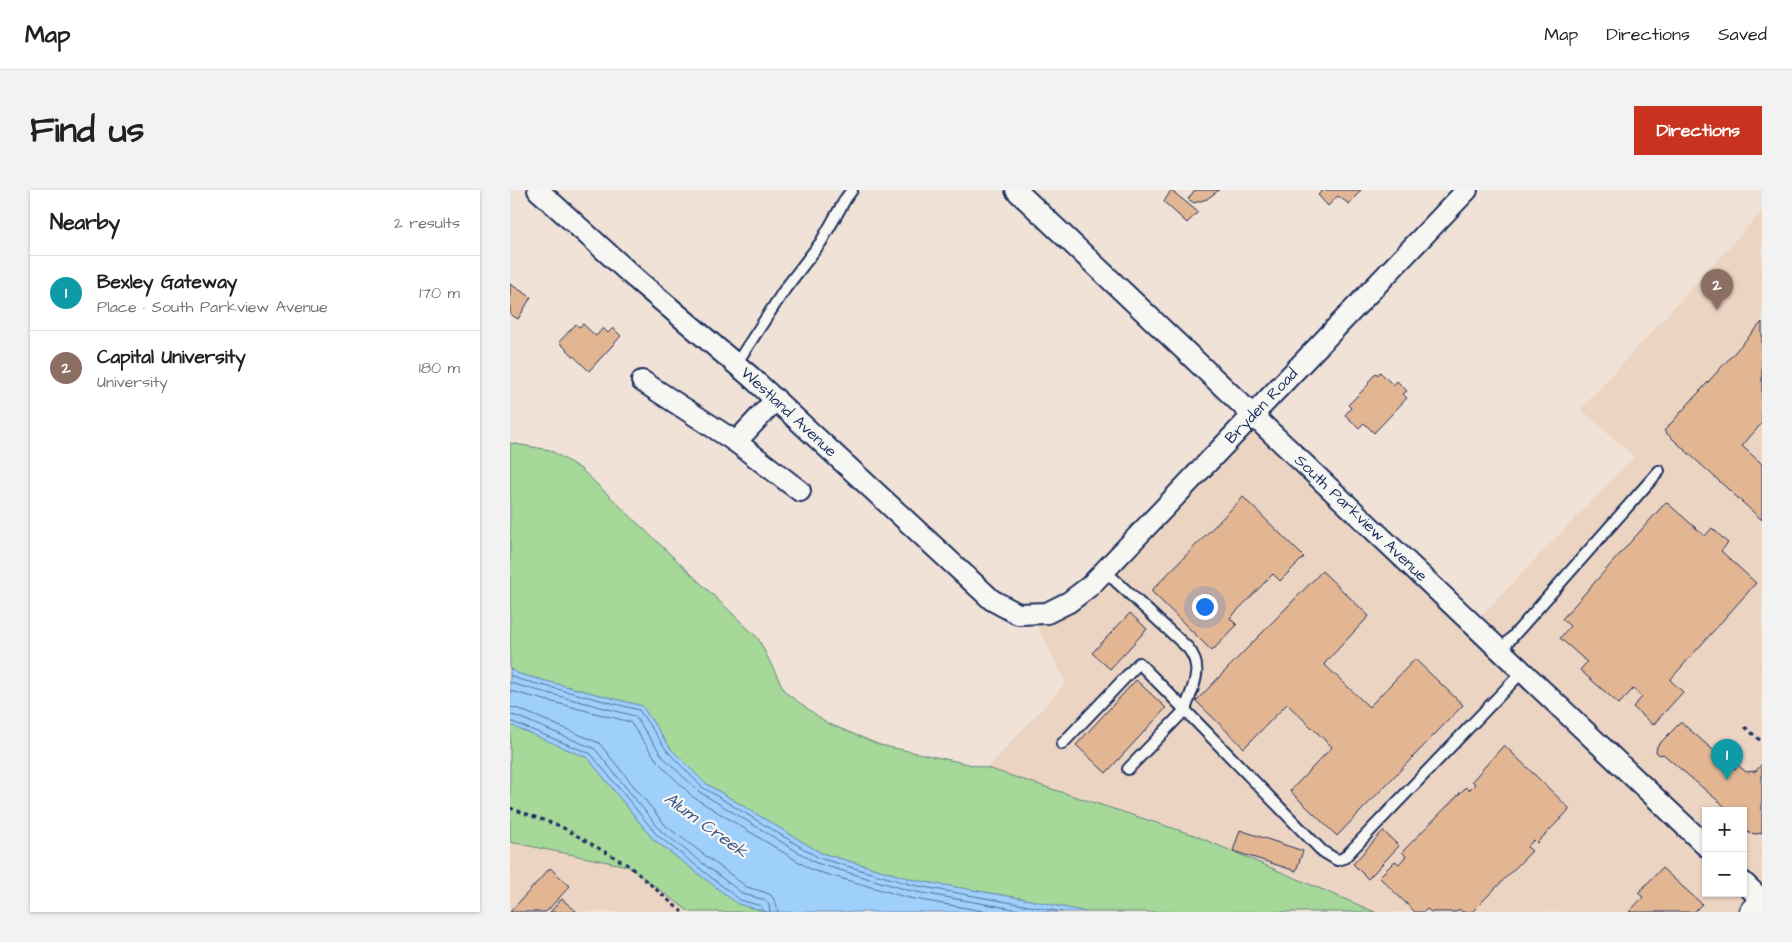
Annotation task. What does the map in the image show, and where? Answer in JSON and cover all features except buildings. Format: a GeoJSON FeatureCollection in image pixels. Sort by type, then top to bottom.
{"type":"FeatureCollection","features":[{"type":"Feature","properties":{"kind":"main road"},"geometry":{"type":"LineString","coordinates":[[1754,912],[1762,901]]}},
{"type":"Feature","properties":{"kind":"street","name":"Westland Avenue"},"geometry":{"type":"LineString","coordinates":[[538,190],[635,278],[776,399],[992,600],[1018,614],[1047,613]]}},
{"type":"Feature","properties":{"kind":"street","name":"South Parkview Avenue"},"geometry":{"type":"LineString","coordinates":[[1016,190],[1702,842]]}},
{"type":"Feature","properties":{"kind":"street","name":"Bryden Road"},"geometry":{"type":"LineString","coordinates":[[1047,613],[1069,602],[1090,586],[1105,571],[1468,190]]}},
{"type":"Feature","properties":{"kind":"street"},"geometry":{"type":"LineString","coordinates":[[642,381],[736,442],[800,491]]}},
{"type":"Feature","properties":{"kind":"street"},"geometry":{"type":"LineString","coordinates":[[736,442],[776,399]]}},
{"type":"Feature","properties":{"kind":"street"},"geometry":{"type":"LineString","coordinates":[[1747,886],[1762,901]]}},
{"type":"Feature","properties":{"kind":"lane"},"geometry":{"type":"LineString","coordinates":[[736,364],[785,289],[820,242],[852,190]]}},
{"type":"Feature","properties":{"kind":"lane"},"geometry":{"type":"LineString","coordinates":[[1500,651],[1659,471]]}},
{"type":"Feature","properties":{"kind":"lane"},"geometry":{"type":"LineString","coordinates":[[1105,571],[1188,648],[1196,659],[1197,675],[1185,710],[1128,769]]}},
{"type":"Feature","properties":{"kind":"lane"},"geometry":{"type":"LineString","coordinates":[[1062,744],[1139,663],[1322,851],[1337,860],[1344,858],[1522,672]]}},
{"type":"Feature","properties":{"kind":"path"},"geometry":{"type":"LineString","coordinates":[[1744,727],[1762,742]]}},
{"type":"Feature","properties":{"kind":"path"},"geometry":{"type":"LineString","coordinates":[[510,808],[560,826],[628,865],[682,912]]}},
{"type":"Feature","properties":{"kind":"shaded area"},"geometry":{"type":"Polygon","coordinates":[[[1762,211],[1762,912],[1375,912],[1194,835],[987,768],[1066,683],[1038,627],[1250,417],[1473,624],[1634,457],[1581,409],[1762,211]]]}},
{"type":"Feature","properties":{"kind":"shaded area"},"geometry":{"type":"Polygon","coordinates":[[[510,842],[627,866],[690,912],[510,912],[510,842]]]}},
{"type":"Feature","properties":{"kind":"green space"},"geometry":{"type":"Polygon","coordinates":[[[510,443],[550,450],[581,469],[758,638],[785,692],[827,723],[880,745],[987,768],[1194,835],[1375,912],[1086,912],[1025,899],[914,880],[821,853],[705,783],[671,749],[642,706],[519,674],[510,669],[510,443]]]}},
{"type":"Feature","properties":{"kind":"green space"},"geometry":{"type":"Polygon","coordinates":[[[510,689],[557,745],[588,758],[653,839],[738,904],[768,912],[690,912],[627,866],[510,842],[510,689]]]}},
{"type":"Feature","properties":{"kind":"water","name":"Alum Creek"},"geometry":{"type":"Polygon","coordinates":[[[510,669],[519,674],[642,706],[671,749],[705,783],[821,853],[914,880],[1025,899],[1086,912],[768,912],[738,904],[653,839],[588,758],[510,725],[510,669]]]}},
{"type":"Feature","properties":{"kind":"place","name":"Capital University"},"geometry":{"type":"Point","coordinates":[1717,310]}},
{"type":"Feature","properties":{"kind":"place","name":"Bexley Gateway"},"geometry":{"type":"Point","coordinates":[1727,780]}}]}
